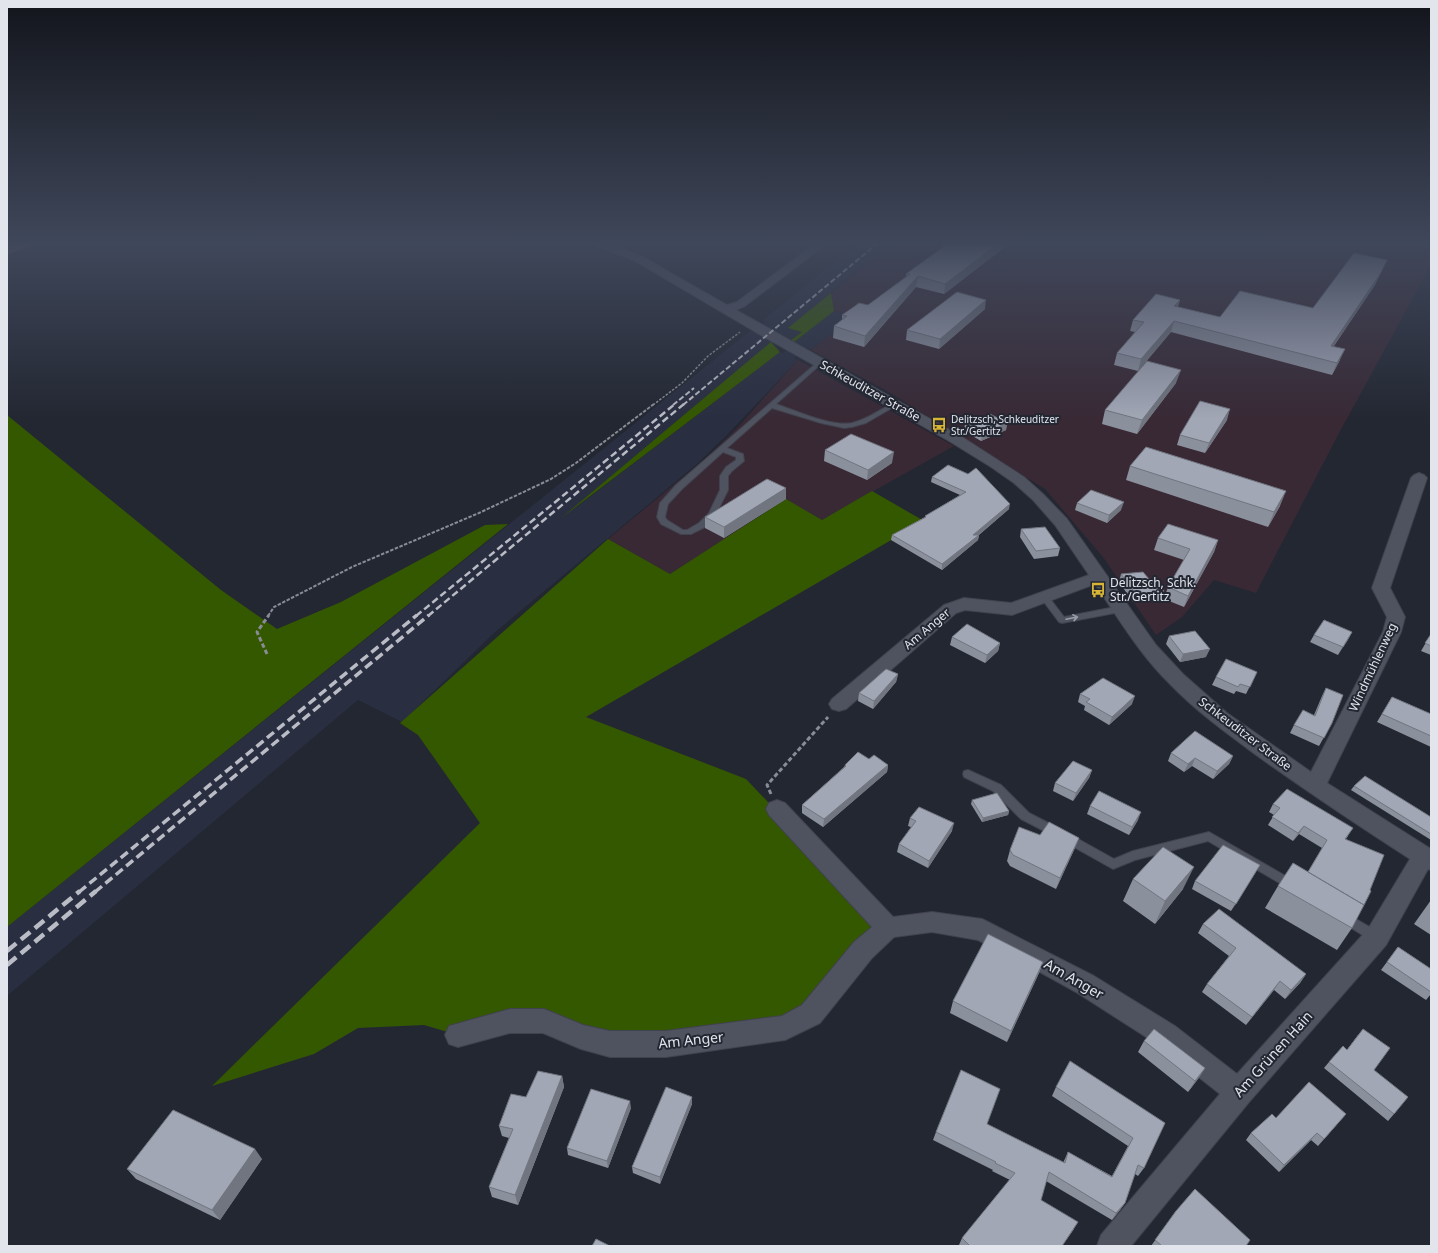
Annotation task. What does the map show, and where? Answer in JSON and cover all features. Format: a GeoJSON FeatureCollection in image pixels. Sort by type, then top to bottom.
{"type":"FeatureCollection","features":[{"type":"Feature","properties":{"kind":"street","name":"Schkeuditzer Straße"},"geometry":{"type":"LineString","coordinates":[[711,301],[977,452],[1019,480],[1038,497],[1061,522],[1149,649],[1176,679],[1220,718],[1315,786],[1428,858]]}},
{"type":"Feature","properties":{"kind":"street"},"geometry":{"type":"LineString","coordinates":[[726,310],[744,301]]}},
{"type":"Feature","properties":{"kind":"street","name":"Windmühlenweg"},"geometry":{"type":"LineString","coordinates":[[1315,786],[1392,632],[1396,617],[1382,588],[1419,478]]}},
{"type":"Feature","properties":{"kind":"street","name":"Am Anger"},"geometry":{"type":"LineString","coordinates":[[839,704],[950,609],[964,604],[1012,609],[1099,577]]}},
{"type":"Feature","properties":{"kind":"street"},"geometry":{"type":"LineString","coordinates":[[777,809],[888,928]]}},
{"type":"Feature","properties":{"kind":"street","name":"Am Grünen Hain"},"geometry":{"type":"LineString","coordinates":[[1112,1246],[1238,1092],[1377,938],[1428,858]]}},
{"type":"Feature","properties":{"kind":"street","name":"Am Anger"},"geometry":{"type":"LineString","coordinates":[[458,1035],[510,1021],[544,1021],[581,1037],[610,1044],[666,1044],[786,1028],[811,1014],[863,950],[888,928],[932,922],[982,930],[1038,958],[1085,984],[1166,1036],[1238,1092]]}},
{"type":"Feature","properties":{"kind":"lane"},"geometry":{"type":"LineString","coordinates":[[722,449],[740,456],[740,461],[729,469],[724,476],[724,490],[712,514],[702,525],[688,532],[681,532],[664,522],[661,518],[664,503],[679,486],[820,362]]}},
{"type":"Feature","properties":{"kind":"lane"},"geometry":{"type":"LineString","coordinates":[[772,405],[827,423],[850,425],[864,421],[894,404]]}},
{"type":"Feature","properties":{"kind":"lane"},"geometry":{"type":"LineString","coordinates":[[1045,598],[1062,620],[1120,609]]}},
{"type":"Feature","properties":{"kind":"lane"},"geometry":{"type":"LineString","coordinates":[[968,774],[997,788],[1025,816],[1113,864],[1140,854],[1208,836],[1304,892]]}},
{"type":"Feature","properties":{"kind":"lane"},"geometry":{"type":"LineString","coordinates":[[1338,912],[1377,938]]}},
{"type":"Feature","properties":{"kind":"path"},"geometry":{"type":"LineString","coordinates":[[267,654],[257,632],[274,607],[352,567],[479,513],[551,479],[576,463],[682,383],[708,356],[744,328],[753,325]]}},
{"type":"Feature","properties":{"kind":"path"},"geometry":{"type":"LineString","coordinates":[[777,809],[768,785],[839,704]]}},
{"type":"Feature","properties":{"kind":"shaded area"},"geometry":{"type":"Polygon","coordinates":[[[786,301],[820,301],[789,328],[802,332],[790,341],[775,333],[767,340],[771,342],[570,512],[780,352],[783,353],[796,344],[794,342],[834,311],[854,317],[811,350],[806,348],[794,358],[798,360],[726,436],[697,464],[494,633],[402,722],[358,700],[7,996],[7,927],[750,331],[753,332],[765,322],[763,320],[786,301]]]}},
{"type":"Feature","properties":{"kind":"shaded area"},"geometry":{"type":"Polygon","coordinates":[[[832,301],[1411,301],[1338,435],[1256,593],[1214,580],[1182,617],[1156,635],[1103,557],[1045,489],[887,391],[811,350],[854,317],[834,311],[832,301]]]}},
{"type":"Feature","properties":{"kind":"shaded area"},"geometry":{"type":"Polygon","coordinates":[[[798,360],[954,446],[822,520],[786,500],[670,574],[608,539],[706,458],[739,426],[798,360]]]}},
{"type":"Feature","properties":{"kind":"green space"},"geometry":{"type":"Polygon","coordinates":[[[821,301],[832,301],[834,311],[794,342],[790,341],[802,332],[788,328],[821,301]]]}},
{"type":"Feature","properties":{"kind":"green space"},"geometry":{"type":"Polygon","coordinates":[[[771,342],[780,352],[560,519],[771,342]]]}},
{"type":"Feature","properties":{"kind":"green space"},"geometry":{"type":"Polygon","coordinates":[[[7,415],[221,590],[277,629],[341,602],[485,525],[508,524],[7,927],[7,415]]]}},
{"type":"Feature","properties":{"kind":"green space"},"geometry":{"type":"Polygon","coordinates":[[[872,491],[924,521],[586,717],[746,779],[888,928],[816,998],[782,1020],[666,1044],[544,1021],[458,1035],[424,1025],[358,1028],[314,1054],[212,1086],[480,823],[418,735],[400,723],[608,539],[670,574],[786,499],[822,520],[872,491]]]}},
{"type":"Feature","properties":{"kind":"building"},"geometry":{"type":"Polygon","coordinates":[[[873,301],[895,301],[865,336],[834,326],[847,316],[842,315],[859,303],[868,305],[873,301]]]}},
{"type":"Feature","properties":{"kind":"building"},"geometry":{"type":"Polygon","coordinates":[[[945,301],[984,301],[940,339],[907,330],[945,301]]]}},
{"type":"Feature","properties":{"kind":"building"},"geometry":{"type":"Polygon","coordinates":[[[1149,301],[1179,301],[1174,306],[1220,317],[1232,301],[1285,301],[1313,308],[1318,301],[1361,301],[1331,346],[1345,349],[1337,363],[1174,321],[1141,359],[1117,353],[1144,322],[1133,320],[1149,301]]]}},
{"type":"Feature","properties":{"kind":"building"},"geometry":{"type":"Polygon","coordinates":[[[1147,361],[1181,370],[1142,420],[1105,410],[1147,361]]]}},
{"type":"Feature","properties":{"kind":"building"},"geometry":{"type":"Polygon","coordinates":[[[1200,401],[1230,409],[1209,443],[1180,435],[1200,401]]]}},
{"type":"Feature","properties":{"kind":"building"},"geometry":{"type":"Polygon","coordinates":[[[990,414],[1007,423],[982,434],[965,424],[990,414]]]}},
{"type":"Feature","properties":{"kind":"building"},"geometry":{"type":"Polygon","coordinates":[[[851,434],[894,452],[868,470],[825,450],[851,434]]]}},
{"type":"Feature","properties":{"kind":"building"},"geometry":{"type":"Polygon","coordinates":[[[1146,447],[1286,491],[1274,512],[1130,466],[1146,447]]]}},
{"type":"Feature","properties":{"kind":"building"},"geometry":{"type":"Polygon","coordinates":[[[948,465],[968,474],[976,468],[1010,504],[973,535],[979,535],[942,564],[892,535],[926,517],[925,516],[966,492],[932,477],[948,465]]]}},
{"type":"Feature","properties":{"kind":"building"},"geometry":{"type":"Polygon","coordinates":[[[767,479],[786,488],[724,527],[705,517],[707,516],[767,479]]]}},
{"type":"Feature","properties":{"kind":"building"},"geometry":{"type":"Polygon","coordinates":[[[1091,490],[1124,502],[1109,515],[1077,503],[1091,490]]]}},
{"type":"Feature","properties":{"kind":"building"},"geometry":{"type":"Polygon","coordinates":[[[1168,524],[1218,540],[1188,596],[1168,587],[1190,549],[1158,538],[1168,524]]]}},
{"type":"Feature","properties":{"kind":"building"},"geometry":{"type":"Polygon","coordinates":[[[1045,527],[1060,548],[1036,551],[1021,529],[1045,527]]]}},
{"type":"Feature","properties":{"kind":"building"},"geometry":{"type":"Polygon","coordinates":[[[1143,572],[1149,579],[1156,579],[1164,591],[1136,594],[1121,574],[1143,572]]]}},
{"type":"Feature","properties":{"kind":"building"},"geometry":{"type":"Polygon","coordinates":[[[1324,620],[1352,632],[1343,647],[1314,635],[1324,620]]]}},
{"type":"Feature","properties":{"kind":"building"},"geometry":{"type":"Polygon","coordinates":[[[967,624],[1000,643],[987,655],[952,637],[967,624]]]}},
{"type":"Feature","properties":{"kind":"building"},"geometry":{"type":"Polygon","coordinates":[[[1195,631],[1210,649],[1183,654],[1169,636],[1195,631]]]}},
{"type":"Feature","properties":{"kind":"building"},"geometry":{"type":"Polygon","coordinates":[[[1431,634],[1431,646],[1425,643],[1431,634]]]}},
{"type":"Feature","properties":{"kind":"building"},"geometry":{"type":"Polygon","coordinates":[[[1226,659],[1257,672],[1250,687],[1240,684],[1238,687],[1216,677],[1226,659]]]}},
{"type":"Feature","properties":{"kind":"building"},"geometry":{"type":"Polygon","coordinates":[[[886,669],[898,674],[874,701],[859,693],[886,669]]]}},
{"type":"Feature","properties":{"kind":"building"},"geometry":{"type":"Polygon","coordinates":[[[1103,678],[1135,696],[1112,717],[1086,702],[1090,699],[1080,694],[1103,678]]]}},
{"type":"Feature","properties":{"kind":"building"},"geometry":{"type":"Polygon","coordinates":[[[1326,688],[1343,695],[1332,723],[1324,738],[1294,725],[1303,710],[1315,716],[1326,688]]]}},
{"type":"Feature","properties":{"kind":"building"},"geometry":{"type":"Polygon","coordinates":[[[1392,697],[1431,714],[1431,736],[1382,714],[1392,697]]]}},
{"type":"Feature","properties":{"kind":"building"},"geometry":{"type":"Polygon","coordinates":[[[1195,731],[1233,756],[1217,771],[1195,758],[1188,764],[1171,753],[1195,731]]]}},
{"type":"Feature","properties":{"kind":"building"},"geometry":{"type":"Polygon","coordinates":[[[858,752],[869,759],[874,755],[888,765],[824,819],[802,805],[846,766],[845,765],[858,752]]]}},
{"type":"Feature","properties":{"kind":"building"},"geometry":{"type":"Polygon","coordinates":[[[1073,761],[1092,770],[1076,793],[1055,783],[1073,761]]]}},
{"type":"Feature","properties":{"kind":"building"},"geometry":{"type":"Polygon","coordinates":[[[1365,776],[1431,817],[1431,834],[1354,786],[1365,776]]]}},
{"type":"Feature","properties":{"kind":"building"},"geometry":{"type":"Polygon","coordinates":[[[1287,789],[1353,828],[1345,839],[1384,855],[1370,890],[1371,891],[1364,905],[1308,872],[1327,840],[1304,826],[1298,833],[1272,817],[1280,808],[1273,804],[1287,789]]]}},
{"type":"Feature","properties":{"kind":"building"},"geometry":{"type":"Polygon","coordinates":[[[1099,791],[1141,812],[1132,827],[1090,806],[1099,791]]]}},
{"type":"Feature","properties":{"kind":"building"},"geometry":{"type":"Polygon","coordinates":[[[997,793],[1009,811],[983,818],[972,800],[997,793]]]}},
{"type":"Feature","properties":{"kind":"building"},"geometry":{"type":"Polygon","coordinates":[[[919,807],[954,823],[929,861],[899,844],[916,821],[910,818],[919,807]]]}},
{"type":"Feature","properties":{"kind":"building"},"geometry":{"type":"Polygon","coordinates":[[[1049,822],[1079,838],[1060,878],[1013,855],[1010,850],[1019,827],[1040,835],[1049,822]]]}},
{"type":"Feature","properties":{"kind":"building"},"geometry":{"type":"Polygon","coordinates":[[[1223,845],[1260,865],[1236,904],[1195,881],[1223,845]]]}},
{"type":"Feature","properties":{"kind":"building"},"geometry":{"type":"Polygon","coordinates":[[[1163,847],[1194,867],[1165,901],[1133,879],[1163,847]]]}},
{"type":"Feature","properties":{"kind":"building"},"geometry":{"type":"Polygon","coordinates":[[[1293,863],[1364,905],[1352,928],[1278,886],[1293,863]]]}},
{"type":"Feature","properties":{"kind":"building"},"geometry":{"type":"Polygon","coordinates":[[[1219,909],[1306,974],[1291,990],[1280,981],[1252,1017],[1207,984],[1236,948],[1203,924],[1219,909]]]}},
{"type":"Feature","properties":{"kind":"building"},"geometry":{"type":"Polygon","coordinates":[[[988,934],[1043,962],[1011,1031],[953,1001],[988,934]]]}},
{"type":"Feature","properties":{"kind":"building"},"geometry":{"type":"Polygon","coordinates":[[[1398,947],[1431,969],[1431,992],[1387,962],[1398,947]]]}},
{"type":"Feature","properties":{"kind":"building"},"geometry":{"type":"Polygon","coordinates":[[[1154,1029],[1205,1068],[1195,1081],[1144,1041],[1154,1029]]]}},
{"type":"Feature","properties":{"kind":"building"},"geometry":{"type":"Polygon","coordinates":[[[1363,1029],[1390,1048],[1374,1070],[1408,1097],[1394,1114],[1329,1062],[1343,1046],[1347,1050],[1363,1029]]]}},
{"type":"Feature","properties":{"kind":"building"},"geometry":{"type":"Polygon","coordinates":[[[1070,1061],[1165,1123],[1144,1168],[1138,1165],[1125,1203],[1116,1213],[1049,1172],[1041,1200],[1078,1222],[1062,1246],[970,1246],[962,1238],[1015,1173],[936,1132],[961,1070],[1000,1089],[987,1124],[1065,1163],[1068,1152],[1112,1177],[1133,1138],[1056,1087],[1070,1061]]]}},
{"type":"Feature","properties":{"kind":"building"},"geometry":{"type":"Polygon","coordinates":[[[538,1071],[562,1076],[515,1195],[489,1187],[513,1129],[499,1126],[511,1094],[526,1097],[538,1071]]]}},
{"type":"Feature","properties":{"kind":"building"},"geometry":{"type":"Polygon","coordinates":[[[1309,1082],[1346,1114],[1324,1139],[1317,1133],[1284,1165],[1251,1133],[1272,1114],[1276,1118],[1309,1082]]]}},
{"type":"Feature","properties":{"kind":"building"},"geometry":{"type":"Polygon","coordinates":[[[666,1087],[692,1097],[660,1177],[632,1167],[666,1087]]]}},
{"type":"Feature","properties":{"kind":"building"},"geometry":{"type":"Polygon","coordinates":[[[591,1089],[630,1101],[607,1161],[567,1148],[591,1089]]]}},
{"type":"Feature","properties":{"kind":"building"},"geometry":{"type":"Polygon","coordinates":[[[173,1110],[255,1149],[212,1210],[127,1169],[173,1110]]]}},
{"type":"Feature","properties":{"kind":"building"},"geometry":{"type":"Polygon","coordinates":[[[1195,1189],[1250,1240],[1246,1246],[1162,1246],[1155,1240],[1176,1211],[1195,1189]]]}},
{"type":"Feature","properties":{"kind":"building"},"geometry":{"type":"Polygon","coordinates":[[[596,1239],[610,1246],[592,1246],[596,1239]]]}},
{"type":"Feature","properties":{"kind":"railway"},"geometry":{"type":"LineString","coordinates":[[683,405],[808,301]]}},
{"type":"Feature","properties":{"kind":"railway"},"geometry":{"type":"LineString","coordinates":[[673,405],[694,388]]}},
{"type":"Feature","properties":{"kind":"railway"},"geometry":{"type":"LineString","coordinates":[[416,616],[675,404]]}},
{"type":"Feature","properties":{"kind":"railway"},"geometry":{"type":"LineString","coordinates":[[428,616],[684,404]]}},
{"type":"Feature","properties":{"kind":"railway"},"geometry":{"type":"LineString","coordinates":[[79,892],[417,615]]}},
{"type":"Feature","properties":{"kind":"railway"},"geometry":{"type":"LineString","coordinates":[[95,892],[429,615]]}},
{"type":"Feature","properties":{"kind":"railway"},"geometry":{"type":"LineString","coordinates":[[7,951],[80,891]]}},
{"type":"Feature","properties":{"kind":"railway"},"geometry":{"type":"LineString","coordinates":[[7,965],[96,891]]}},
{"type":"Feature","properties":{"kind":"place","name":"Delitzsch, Schkeuditzer Str./Gertitz"},"geometry":{"type":"Point","coordinates":[939,425]}},
{"type":"Feature","properties":{"kind":"place","name":"Delitzsch, Schk. Str./Gertitz"},"geometry":{"type":"Point","coordinates":[1098,590]}}]}
